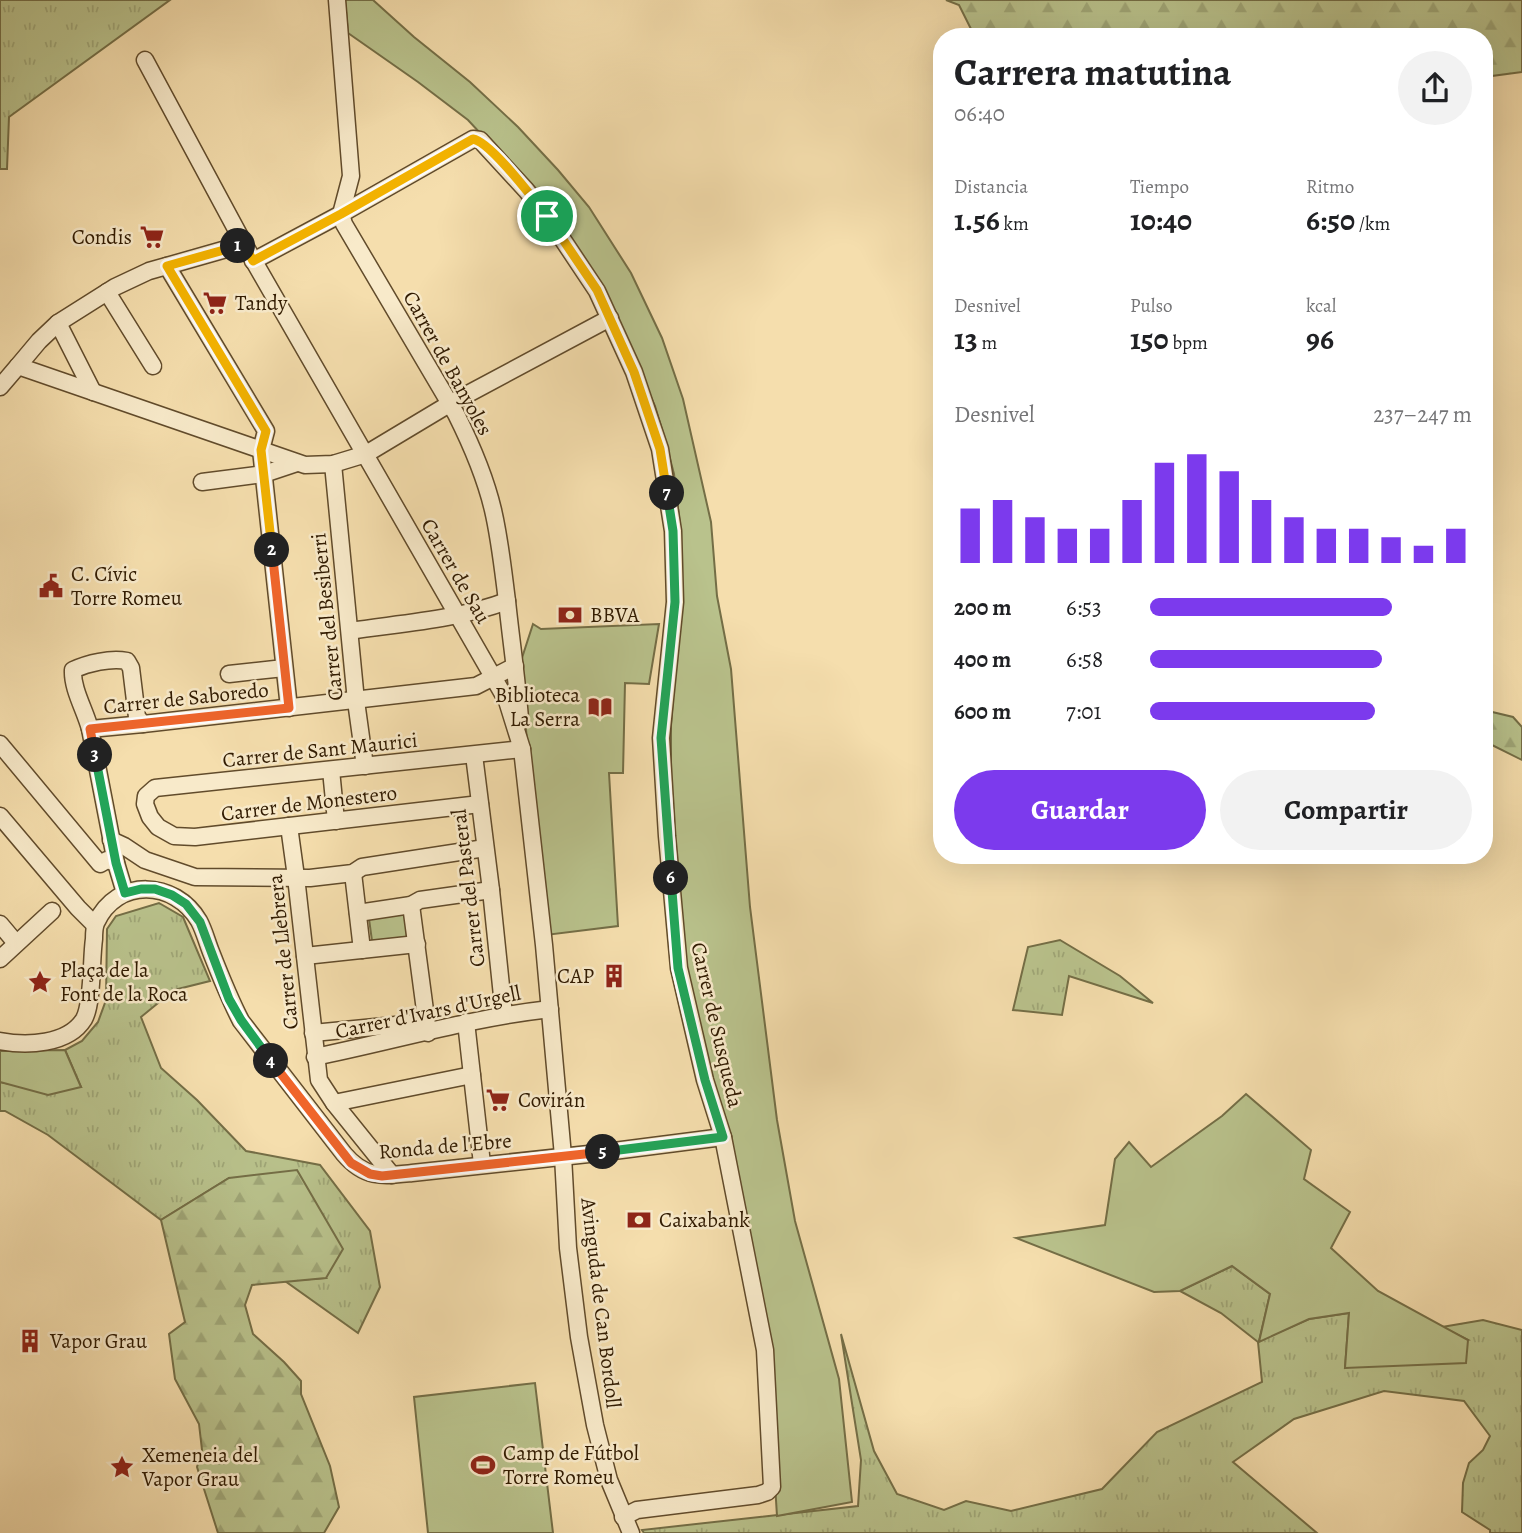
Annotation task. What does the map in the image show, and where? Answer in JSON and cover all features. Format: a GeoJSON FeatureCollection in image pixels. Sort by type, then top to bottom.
{"type":"FeatureCollection","features":[{"type":"Feature","properties":{"kind":"street"},"geometry":{"type":"LineString","coordinates":[[253,261],[341,214],[351,176],[337,0]]}},
{"type":"Feature","properties":{"kind":"street","name":"Carrer de Sau"},"geometry":{"type":"LineString","coordinates":[[145,60],[253,261],[507,701],[522,749],[564,1156]]}},
{"type":"Feature","properties":{"kind":"street","name":"Carrer de Susqueda"},"geometry":{"type":"LineString","coordinates":[[341,214],[473,139],[480,140],[547,216],[597,290],[634,372],[660,449],[673,531],[675,602],[661,738],[678,968],[705,1080],[723,1137],[765,1350],[772,1487],[758,1495],[637,1510],[624,1517]]}},
{"type":"Feature","properties":{"kind":"street","name":"Carrer de Banyoles"},"geometry":{"type":"LineString","coordinates":[[341,214],[344,224],[451,403],[472,446],[493,508],[515,666],[522,749]]}},
{"type":"Feature","properties":{"kind":"street"},"geometry":{"type":"LineString","coordinates":[[0,387],[22,368],[39,341],[58,323],[107,292],[149,271],[244,244]]}},
{"type":"Feature","properties":{"kind":"street"},"geometry":{"type":"LineString","coordinates":[[167,266],[266,431],[261,450],[289,708]]}},
{"type":"Feature","properties":{"kind":"street"},"geometry":{"type":"LineString","coordinates":[[107,292],[153,366]]}},
{"type":"Feature","properties":{"kind":"street"},"geometry":{"type":"LineString","coordinates":[[22,368],[297,463],[333,464],[366,454],[451,403],[610,318]]}},
{"type":"Feature","properties":{"kind":"street"},"geometry":{"type":"LineString","coordinates":[[58,323],[93,392]]}},
{"type":"Feature","properties":{"kind":"street"},"geometry":{"type":"LineString","coordinates":[[202,482],[264,474],[297,463]]}},
{"type":"Feature","properties":{"kind":"street","name":"Carrer del Besiberri"},"geometry":{"type":"LineString","coordinates":[[333,464],[356,701],[365,766]]}},
{"type":"Feature","properties":{"kind":"street"},"geometry":{"type":"LineString","coordinates":[[350,631],[457,617],[507,601]]}},
{"type":"Feature","properties":{"kind":"street"},"geometry":{"type":"LineString","coordinates":[[108,863],[111,840],[90,729],[72,680],[73,670],[83,665],[127,661],[131,668],[137,717],[143,724]]}},
{"type":"Feature","properties":{"kind":"street"},"geometry":{"type":"LineString","coordinates":[[493,676],[515,666]]}},
{"type":"Feature","properties":{"kind":"street"},"geometry":{"type":"LineString","coordinates":[[229,674],[284,668]]}},
{"type":"Feature","properties":{"kind":"street","name":"Carrer de Saboredo"},"geometry":{"type":"LineString","coordinates":[[90,729],[476,686],[493,676]]}},
{"type":"Feature","properties":{"kind":"street"},"geometry":{"type":"LineString","coordinates":[[0,744],[108,863],[123,895],[104,911],[95,925],[89,1005],[83,1019],[63,1036],[50,1041],[0,1041]]}},
{"type":"Feature","properties":{"kind":"street","name":"Carrer de Sant Maurici"},"geometry":{"type":"LineString","coordinates":[[150,817],[145,804],[146,796],[155,788],[522,749]]}},
{"type":"Feature","properties":{"kind":"street","name":"Carrer del Pasteral"},"geometry":{"type":"LineString","coordinates":[[474,755],[504,1015]]}},
{"type":"Feature","properties":{"kind":"street"},"geometry":{"type":"LineString","coordinates":[[331,769],[336,821]]}},
{"type":"Feature","properties":{"kind":"street","name":"Carrer de Monestero"},"geometry":{"type":"LineString","coordinates":[[150,817],[158,827],[174,836],[195,837],[480,804]]}},
{"type":"Feature","properties":{"kind":"street"},"geometry":{"type":"LineString","coordinates":[[0,816],[95,925]]}},
{"type":"Feature","properties":{"kind":"street","name":"Carrer de Llebrera"},"geometry":{"type":"LineString","coordinates":[[289,826],[318,1080],[392,1175]]}},
{"type":"Feature","properties":{"kind":"street"},"geometry":{"type":"LineString","coordinates":[[111,840],[145,860],[195,877],[310,878],[353,873],[362,867],[485,848]]}},
{"type":"Feature","properties":{"kind":"street"},"geometry":{"type":"LineString","coordinates":[[353,873],[362,950]]}},
{"type":"Feature","properties":{"kind":"street","name":"Ronda de l'Ebre"},"geometry":{"type":"LineString","coordinates":[[123,895],[141,889],[155,889],[186,904],[200,922],[229,999],[241,1020],[351,1163],[370,1174],[392,1175],[723,1137]]}},
{"type":"Feature","properties":{"kind":"street"},"geometry":{"type":"LineString","coordinates":[[359,913],[411,905],[420,900],[491,890]]}},
{"type":"Feature","properties":{"kind":"street"},"geometry":{"type":"LineString","coordinates":[[411,905],[427,1027]]}},
{"type":"Feature","properties":{"kind":"street"},"geometry":{"type":"LineString","coordinates":[[0,959],[52,911]]}},
{"type":"Feature","properties":{"kind":"street"},"geometry":{"type":"LineString","coordinates":[[0,925],[16,943]]}},
{"type":"Feature","properties":{"kind":"street"},"geometry":{"type":"LineString","coordinates":[[305,956],[417,944]]}},
{"type":"Feature","properties":{"kind":"street","name":"Carrer d'Ivars d'Urgell"},"geometry":{"type":"LineString","coordinates":[[313,1033],[427,1027],[550,1009]]}},
{"type":"Feature","properties":{"kind":"street"},"geometry":{"type":"LineString","coordinates":[[466,1022],[482,1164]]}},
{"type":"Feature","properties":{"kind":"street","name":"Carrer d'Ivars d'Urgell"},"geometry":{"type":"LineString","coordinates":[[315,1057],[427,1027]]}},
{"type":"Feature","properties":{"kind":"street"},"geometry":{"type":"LineString","coordinates":[[334,1103],[472,1075]]}},
{"type":"Feature","properties":{"kind":"street","name":"Avinguda de Can Bordoll"},"geometry":{"type":"LineString","coordinates":[[564,1156],[568,1248],[579,1337],[608,1480],[631,1533]]}},
{"type":"Feature","properties":{"kind":"green space"},"geometry":{"type":"Polygon","coordinates":[[[0,0],[170,0],[9,117],[7,169],[0,169],[0,0]]]}},
{"type":"Feature","properties":{"kind":"green space"},"geometry":{"type":"Polygon","coordinates":[[[345,0],[373,0],[470,82],[518,127],[558,170],[589,207],[631,273],[662,338],[683,399],[711,522],[717,596],[731,669],[750,907],[777,1120],[795,1221],[839,1379],[852,1502],[777,1516],[767,1354],[687,989],[676,892],[671,726],[680,597],[680,525],[674,474],[655,406],[602,290],[508,163],[468,120],[348,33],[345,0]]]}},
{"type":"Feature","properties":{"kind":"green space"},"geometry":{"type":"Polygon","coordinates":[[[946,0],[1522,0],[1522,72],[1493,76],[1493,28],[970,28],[959,5],[946,0]]]}},
{"type":"Feature","properties":{"kind":"green space"},"geometry":{"type":"Polygon","coordinates":[[[533,624],[541,629],[659,624],[649,684],[625,683],[623,773],[609,773],[618,926],[546,935],[521,661],[533,624]]]}},
{"type":"Feature","properties":{"kind":"green space"},"geometry":{"type":"Polygon","coordinates":[[[1493,712],[1513,717],[1522,727],[1522,760],[1493,746],[1493,712]]]}},
{"type":"Feature","properties":{"kind":"green space"},"geometry":{"type":"Polygon","coordinates":[[[159,903],[183,917],[210,981],[174,990],[141,1017],[161,1068],[197,1100],[246,1151],[320,1165],[370,1231],[380,1287],[358,1333],[285,1281],[326,1278],[229,1178],[161,1220],[48,1135],[5,1111],[0,1111],[0,1082],[81,1087],[65,1050],[82,1041],[98,1022],[106,1000],[107,929],[116,916],[159,903]]]}},
{"type":"Feature","properties":{"kind":"green space"},"geometry":{"type":"Polygon","coordinates":[[[405,913],[407,937],[372,941],[369,919],[405,913]]]}},
{"type":"Feature","properties":{"kind":"green space"},"geometry":{"type":"Polygon","coordinates":[[[1060,940],[1120,976],[1153,1003],[1069,976],[1062,1015],[1013,1010],[1028,947],[1060,940]]]}},
{"type":"Feature","properties":{"kind":"green space"},"geometry":{"type":"Polygon","coordinates":[[[65,1050],[81,1087],[48,1095],[0,1082],[0,1051],[65,1050]]]}},
{"type":"Feature","properties":{"kind":"green space"},"geometry":{"type":"Polygon","coordinates":[[[1246,1094],[1311,1150],[1304,1179],[1350,1212],[1331,1248],[1378,1291],[1468,1340],[1466,1363],[1345,1368],[1349,1313],[1309,1319],[1259,1342],[1270,1294],[1232,1266],[1180,1291],[1154,1292],[1016,1238],[1105,1225],[1115,1159],[1129,1142],[1151,1167],[1222,1116],[1246,1094]]]}},
{"type":"Feature","properties":{"kind":"green space"},"geometry":{"type":"Polygon","coordinates":[[[297,1170],[343,1249],[326,1278],[252,1285],[245,1305],[253,1334],[301,1381],[301,1394],[330,1466],[339,1507],[324,1533],[218,1533],[197,1467],[202,1450],[199,1424],[175,1379],[169,1334],[185,1322],[161,1220],[229,1178],[297,1170]]]}},
{"type":"Feature","properties":{"kind":"green space"},"geometry":{"type":"Polygon","coordinates":[[[1232,1266],[1270,1294],[1259,1341],[1309,1319],[1349,1313],[1345,1368],[1468,1340],[1442,1327],[1483,1320],[1522,1330],[1522,1533],[1490,1533],[1490,1530],[1462,1512],[1463,1483],[1469,1463],[1483,1450],[1490,1436],[1464,1401],[1384,1391],[1294,1419],[1233,1462],[1317,1533],[644,1533],[642,1530],[858,1506],[861,1460],[841,1334],[874,1451],[897,1494],[944,1510],[966,1501],[1011,1511],[1102,1489],[1157,1432],[1262,1382],[1258,1342],[1221,1313],[1180,1291],[1232,1266]]]}},
{"type":"Feature","properties":{"kind":"green space","name":"Camp de Fútbol Torre Romeu"},"geometry":{"type":"Polygon","coordinates":[[[535,1383],[553,1533],[428,1533],[414,1397],[535,1383]]]}},
{"type":"Feature","properties":{"kind":"place","name":"Condis"},"geometry":{"type":"Point","coordinates":[152,237]}},
{"type":"Feature","properties":{"kind":"place","name":"Tandy"},"geometry":{"type":"Point","coordinates":[215,303]}},
{"type":"Feature","properties":{"kind":"place","name":"C. Cívic Torre Romeu"},"geometry":{"type":"Point","coordinates":[51,586]}},
{"type":"Feature","properties":{"kind":"place","name":"BBVA"},"geometry":{"type":"Point","coordinates":[570,615]}},
{"type":"Feature","properties":{"kind":"place","name":"Biblioteca La Serra"},"geometry":{"type":"Point","coordinates":[600,707]}},
{"type":"Feature","properties":{"kind":"place","name":"CAP"},"geometry":{"type":"Point","coordinates":[614,976]}},
{"type":"Feature","properties":{"kind":"place","name":"Plaça de la Font de la Roca"},"geometry":{"type":"Point","coordinates":[40,982]}},
{"type":"Feature","properties":{"kind":"place","name":"Covirán"},"geometry":{"type":"Point","coordinates":[498,1100]}},
{"type":"Feature","properties":{"kind":"place","name":"Caixabank"},"geometry":{"type":"Point","coordinates":[639,1220]}},
{"type":"Feature","properties":{"kind":"place","name":"Vapor Grau"},"geometry":{"type":"Point","coordinates":[30,1341]}},
{"type":"Feature","properties":{"kind":"place","name":"Camp de Fútbol Torre Romeu"},"geometry":{"type":"Point","coordinates":[483,1465]}},
{"type":"Feature","properties":{"kind":"place","name":"Xemeneia del Vapor Grau"},"geometry":{"type":"Point","coordinates":[122,1467]}},
{"type":"Feature","properties":{"kind":"route"},"geometry":{"type":"LineString","coordinates":[[473,139],[480,140],[500,160],[547,216],[597,290],[634,372],[660,449],[673,531],[675,602],[661,738],[678,968],[705,1080],[723,1137],[412,1173],[382,1176],[370,1174],[351,1163],[241,1020],[229,999],[200,922],[186,904],[155,889],[125,893],[116,863],[90,729],[289,708],[261,450],[266,431],[167,266],[244,244],[253,261],[473,139]]}}]}
